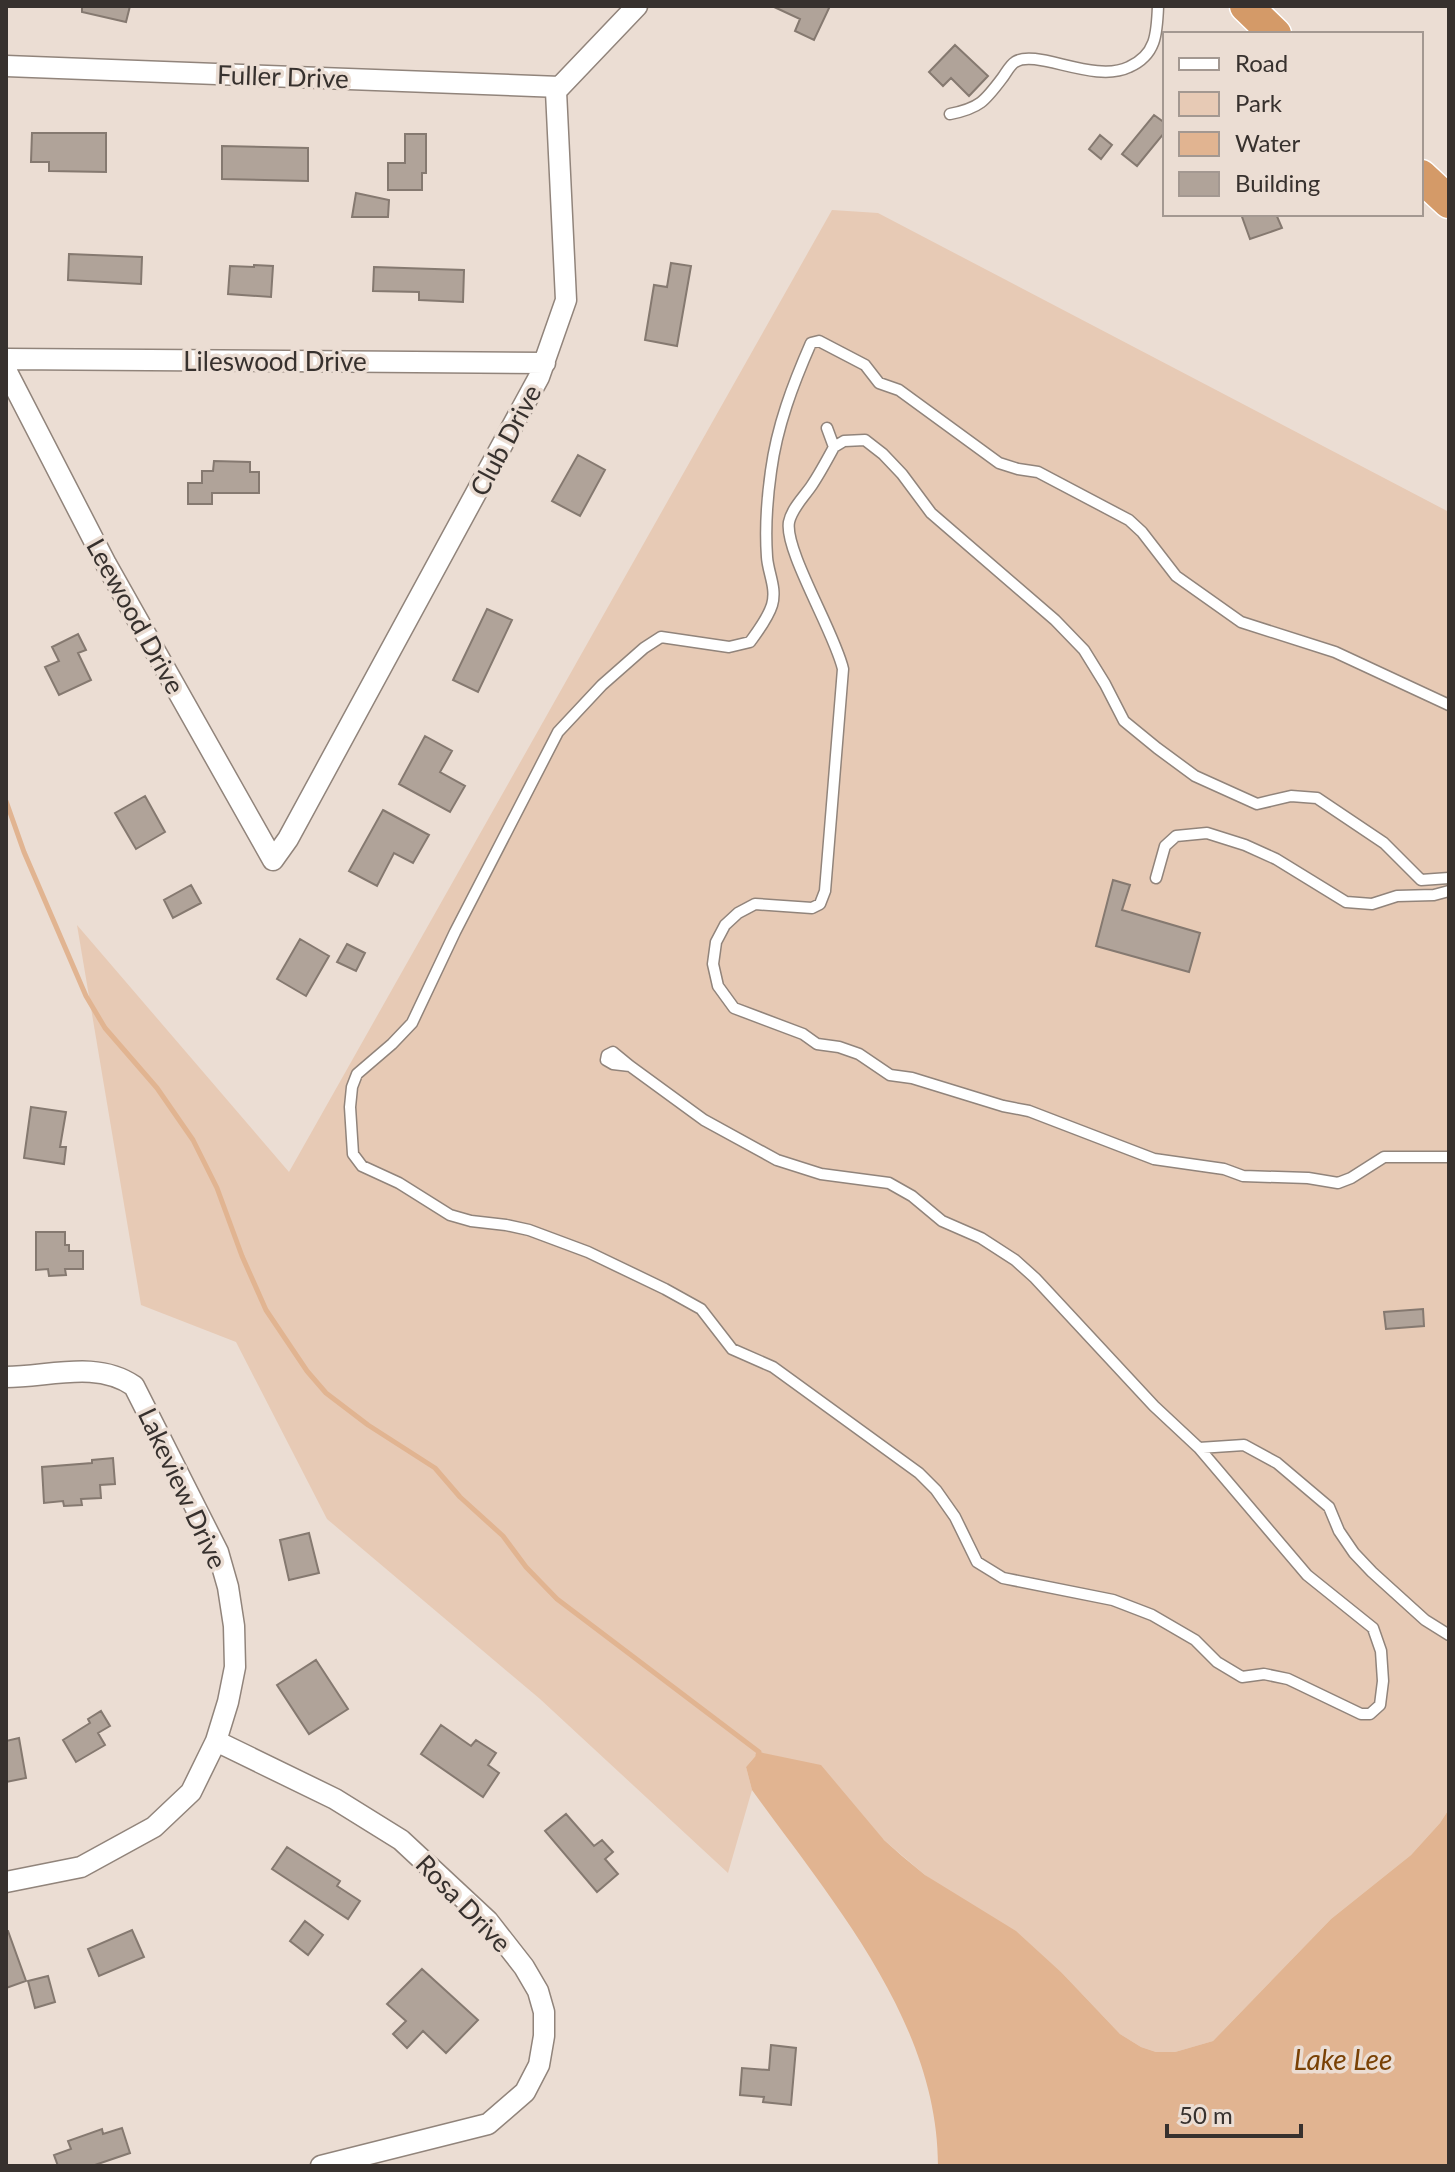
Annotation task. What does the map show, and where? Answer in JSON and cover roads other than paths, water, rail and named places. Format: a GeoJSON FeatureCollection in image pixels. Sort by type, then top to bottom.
{"type":"FeatureCollection","features":[{"type":"Feature","properties":{"kind":"highway"},"geometry":{"type":"LineString","coordinates":[[1246,6],[1273,32]]}},
{"type":"Feature","properties":{"kind":"highway"},"geometry":{"type":"LineString","coordinates":[[1423,178],[1449,202]]}},
{"type":"Feature","properties":{"kind":"street"},"geometry":{"type":"LineString","coordinates":[[560,87],[637,6]]}},
{"type":"Feature","properties":{"kind":"street","name":"Fuller Drive"},"geometry":{"type":"LineString","coordinates":[[6,66],[560,87]]}},
{"type":"Feature","properties":{"kind":"street","name":"Club Drive"},"geometry":{"type":"LineString","coordinates":[[273,860],[288,839],[545,363],[566,300],[556,91],[560,87]]}},
{"type":"Feature","properties":{"kind":"street","name":"Lileswood Drive"},"geometry":{"type":"LineString","coordinates":[[6,359],[545,363]]}},
{"type":"Feature","properties":{"kind":"street","name":"Leewood Drive"},"geometry":{"type":"LineString","coordinates":[[6,370],[106,564],[273,860]]}},
{"type":"Feature","properties":{"kind":"street","name":"Lakeview Drive"},"geometry":{"type":"LineString","coordinates":[[6,1377],[98,1371],[120,1376],[134,1386],[218,1552],[234,1626],[235,1667],[216,1741],[191,1792],[154,1827],[81,1867],[6,1882]]}},
{"type":"Feature","properties":{"kind":"street","name":"Rosa Drive"},"geometry":{"type":"LineString","coordinates":[[216,1741],[335,1799],[401,1840],[488,1921],[524,1967],[538,1991],[544,2012],[539,2065],[525,2092],[488,2124],[321,2166]]}},
{"type":"Feature","properties":{"kind":"lane"},"geometry":{"type":"LineString","coordinates":[[950,114],[973,109],[990,95],[1015,62],[1028,58],[1103,73],[1121,71],[1135,65],[1146,58],[1158,28],[1158,6]]}},
{"type":"Feature","properties":{"kind":"lane"},"geometry":{"type":"LineString","coordinates":[[630,1066],[704,1120],[777,1160],[821,1174],[889,1183],[912,1196],[942,1221],[981,1238],[1015,1260],[1154,1406],[1199,1448],[1307,1575],[1373,1628],[1381,1651],[1383,1681],[1380,1705],[1370,1714],[1361,1714],[1288,1679],[1264,1674],[1242,1677],[1217,1662],[1195,1640],[1152,1615],[1113,1600],[1003,1578],[987,1571],[977,1562],[968,1541],[936,1490],[919,1473],[773,1367],[732,1349],[701,1309],[588,1252],[529,1230],[450,1215],[399,1183],[362,1166],[353,1154],[352,1087],[357,1074],[412,1023],[558,732],[602,685],[661,637],[729,647],[750,642],[761,625],[772,606],[773,595],[766,546],[771,469],[785,407],[811,343],[819,341],[865,365],[879,383],[899,390],[999,463],[1038,472],[1129,520],[1176,576],[1241,622],[1335,652],[1449,705]]}},
{"type":"Feature","properties":{"kind":"lane"},"geometry":{"type":"LineString","coordinates":[[827,428],[834,447]]}},
{"type":"Feature","properties":{"kind":"lane"},"geometry":{"type":"LineString","coordinates":[[1449,878],[1421,880],[1384,843],[1317,798],[1291,796],[1257,804],[1195,776],[1124,721],[1084,650],[1055,620],[931,513],[883,454],[865,440],[844,441],[834,447],[796,506],[789,536],[840,653],[843,669],[825,891],[820,904],[812,908],[755,904],[725,925],[716,942],[713,964],[718,986],[734,1008],[803,1034],[817,1044],[859,1054],[890,1075],[912,1078],[1029,1111],[1154,1159],[1224,1169],[1243,1176],[1308,1178],[1338,1183],[1384,1157],[1449,1157]]}},
{"type":"Feature","properties":{"kind":"lane"},"geometry":{"type":"LineString","coordinates":[[1156,878],[1165,846],[1176,836],[1207,833],[1276,859],[1346,902],[1372,904],[1397,896],[1434,895],[1449,891]]}},
{"type":"Feature","properties":{"kind":"lane"},"geometry":{"type":"LineString","coordinates":[[1199,1448],[1244,1445],[1277,1463],[1329,1507],[1339,1531],[1372,1572],[1425,1620],[1449,1635]]}},
{"type":"Feature","properties":{"kind":"water","name":"Lake Lee"},"geometry":{"type":"Polygon","coordinates":[[[759,1752],[821,1765],[884,1840],[902,1856],[925,1875],[1016,1931],[1063,1974],[1120,2034],[1156,2052],[1175,2052],[1213,2041],[1331,1919],[1411,1855],[1449,1809],[1449,2166],[938,2166],[933,2113],[920,2062],[900,2013],[846,1920],[752,1790],[746,1767],[759,1752]]]}},
{"type":"Feature","properties":{"kind":"waterway"},"geometry":{"type":"LineString","coordinates":[[6,801],[24,852],[86,996],[105,1028],[157,1088],[193,1140],[217,1188],[266,1310],[307,1371],[326,1393],[368,1425],[435,1468],[460,1497],[503,1536],[526,1567],[557,1599],[759,1752],[758,1755]]}}]}
